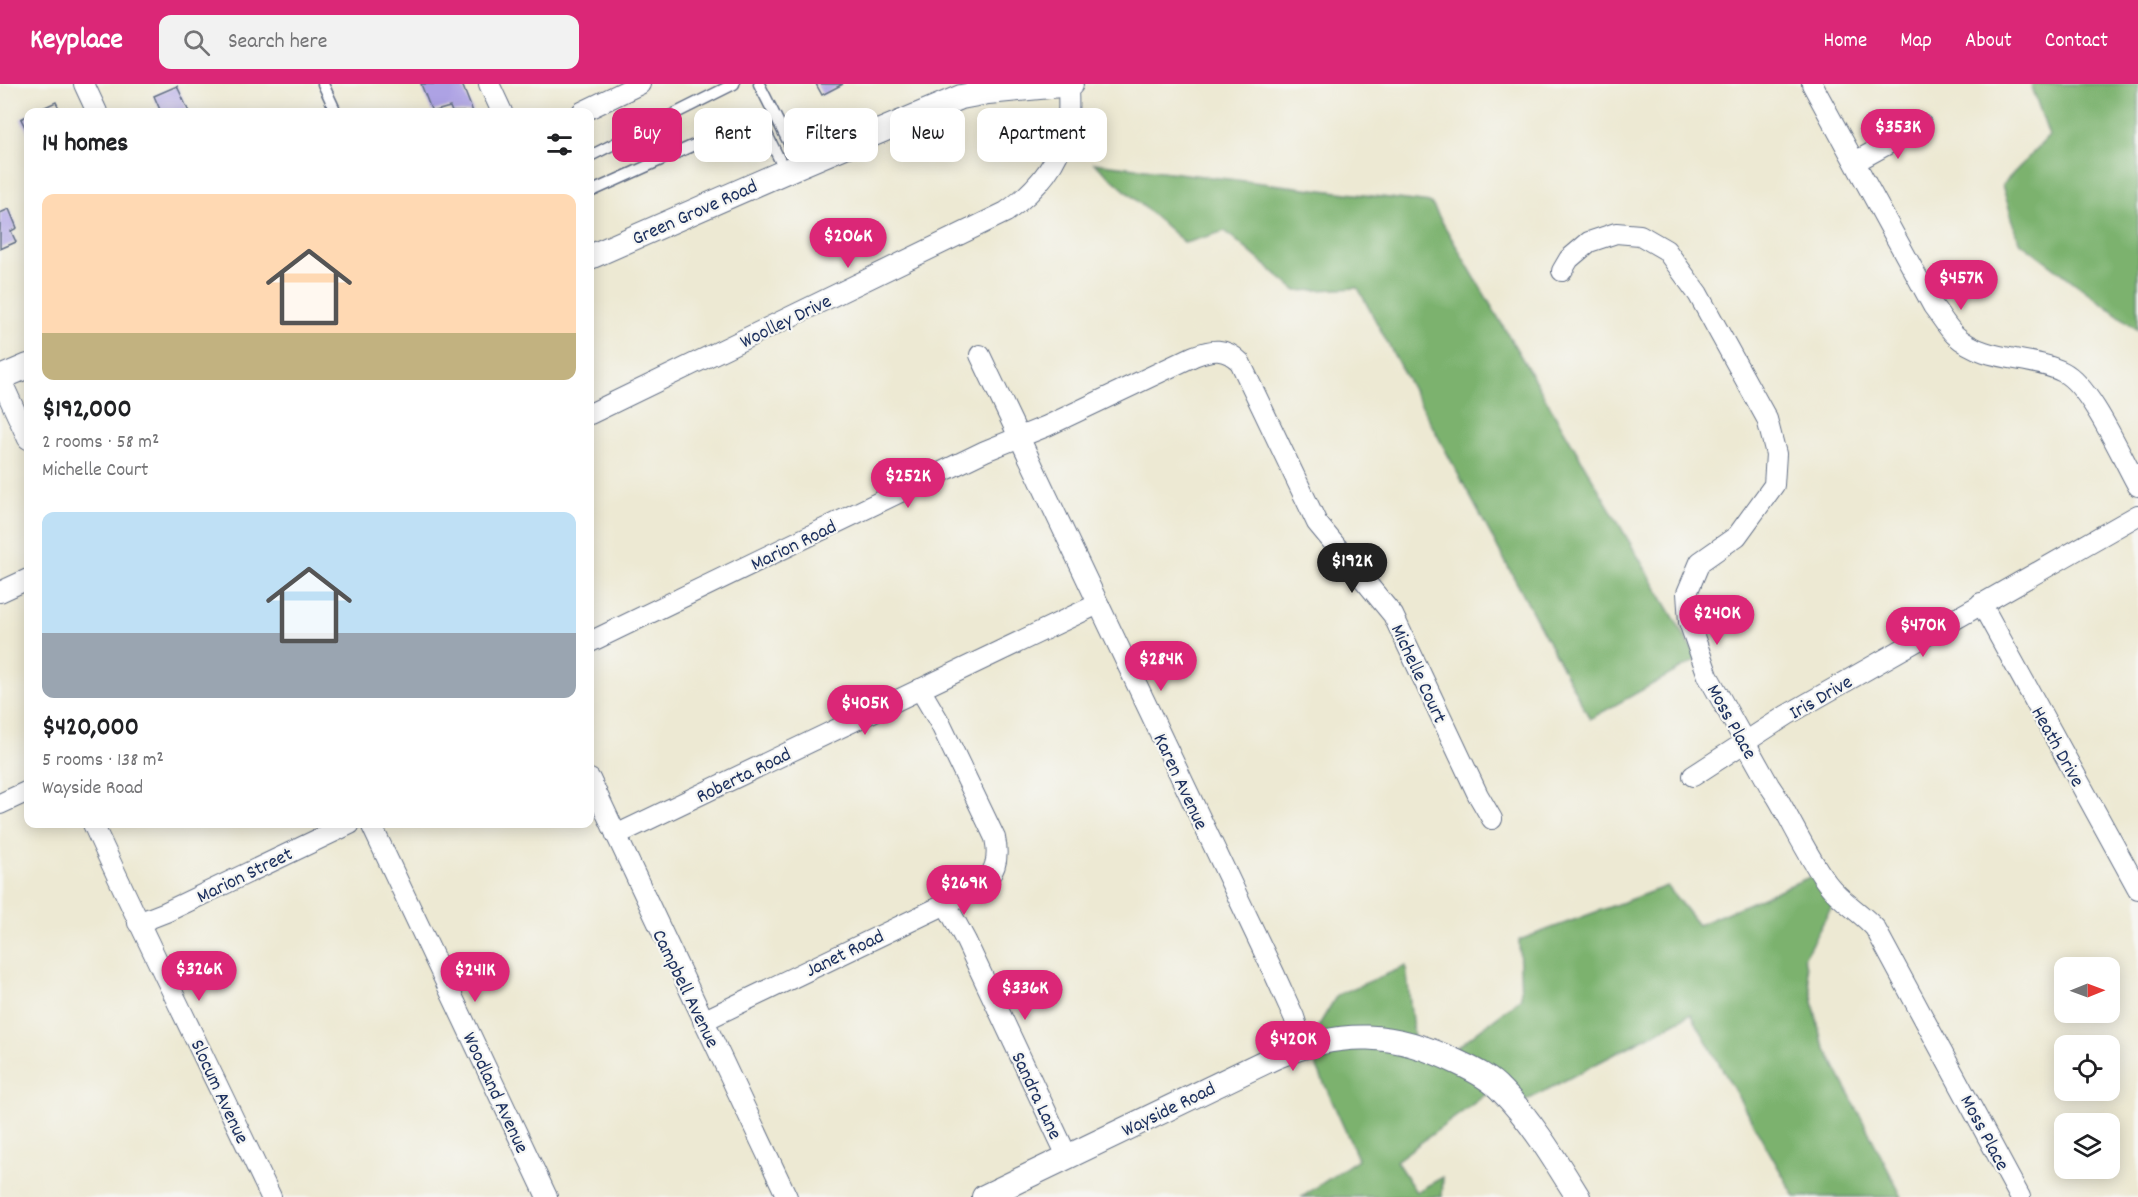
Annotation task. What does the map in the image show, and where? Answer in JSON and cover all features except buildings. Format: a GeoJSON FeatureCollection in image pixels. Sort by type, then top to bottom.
{"type":"FeatureCollection","features":[{"type":"Feature","properties":{"kind":"street"},"geometry":{"type":"LineString","coordinates":[[84,84],[95,108]]}},
{"type":"Feature","properties":{"kind":"street"},"geometry":{"type":"LineString","coordinates":[[489,84],[500,108]]}},
{"type":"Feature","properties":{"kind":"street"},"geometry":{"type":"LineString","coordinates":[[590,108],[640,84]]}},
{"type":"Feature","properties":{"kind":"street","name":"Green Grove Road"},"geometry":{"type":"LineString","coordinates":[[594,255],[792,168],[962,97],[988,92],[1070,84]]}},
{"type":"Feature","properties":{"kind":"street","name":"Woolley Drive"},"geometry":{"type":"LineString","coordinates":[[594,412],[1006,212],[1041,182],[1058,153],[1066,131],[1070,84]]}},
{"type":"Feature","properties":{"kind":"street"},"geometry":{"type":"LineString","coordinates":[[1812,84],[1933,306],[1955,335],[1972,347],[1987,353],[2064,372],[2091,402],[2138,486]]}},
{"type":"Feature","properties":{"kind":"street"},"geometry":{"type":"LineString","coordinates":[[1855,162],[1922,125]]}},
{"type":"Feature","properties":{"kind":"street","name":"Moss Place"},"geometry":{"type":"LineString","coordinates":[[1562,272],[1569,259],[1589,242],[1616,233],[1640,235],[1666,250],[1698,294],[1767,419],[1776,454],[1774,485],[1737,536],[1700,562],[1687,593],[1689,622],[1708,676],[1745,743],[1827,884],[1840,898],[1864,915],[1875,928],[2020,1197]]}},
{"type":"Feature","properties":{"kind":"street","name":"Marion Road"},"geometry":{"type":"LineString","coordinates":[[594,640],[985,451],[1194,356],[1210,350],[1227,352]]}},
{"type":"Feature","properties":{"kind":"street","name":"Michelle Court"},"geometry":{"type":"LineString","coordinates":[[1227,352],[1240,362],[1248,376],[1317,524],[1393,615],[1478,795],[1492,819]]}},
{"type":"Feature","properties":{"kind":"street","name":"Karen Avenue"},"geometry":{"type":"LineString","coordinates":[[980,355],[1290,1008],[1303,1045]]}},
{"type":"Feature","properties":{"kind":"street"},"geometry":{"type":"LineString","coordinates":[[24,368],[0,378],[24,430]]}},
{"type":"Feature","properties":{"kind":"street","name":"Iris Drive"},"geometry":{"type":"LineString","coordinates":[[1693,776],[1787,715],[2138,515]]}},
{"type":"Feature","properties":{"kind":"street"},"geometry":{"type":"LineString","coordinates":[[0,592],[24,581]]}},
{"type":"Feature","properties":{"kind":"street","name":"Heath Drive"},"geometry":{"type":"LineString","coordinates":[[1981,603],[2138,889]]}},
{"type":"Feature","properties":{"kind":"street","name":"Roberta Road"},"geometry":{"type":"LineString","coordinates":[[616,835],[1098,604]]}},
{"type":"Feature","properties":{"kind":"street","name":"Janet Road"},"geometry":{"type":"LineString","coordinates":[[703,1021],[946,904],[983,884],[991,876],[998,853],[995,838],[950,744],[920,689]]}},
{"type":"Feature","properties":{"kind":"street","name":"Campbell Avenue"},"geometry":{"type":"LineString","coordinates":[[594,788],[787,1197]]}},
{"type":"Feature","properties":{"kind":"street"},"geometry":{"type":"LineString","coordinates":[[0,804],[24,793]]}},
{"type":"Feature","properties":{"kind":"street","name":"Slocum Avenue"},"geometry":{"type":"LineString","coordinates":[[95,828],[138,923],[271,1197]]}},
{"type":"Feature","properties":{"kind":"street","name":"Marion Street"},"geometry":{"type":"LineString","coordinates":[[138,923],[166,912],[342,828]]}},
{"type":"Feature","properties":{"kind":"street","name":"Woodland Avenue"},"geometry":{"type":"LineString","coordinates":[[373,828],[547,1197]]}},
{"type":"Feature","properties":{"kind":"street","name":"Sandra Lane"},"geometry":{"type":"LineString","coordinates":[[946,904],[966,941],[1067,1156]]}},
{"type":"Feature","properties":{"kind":"street","name":"Wayside Road"},"geometry":{"type":"LineString","coordinates":[[984,1197],[1254,1066],[1303,1045],[1360,1036],[1410,1044],[1447,1057],[1473,1070],[1500,1088],[1524,1116],[1578,1197]]}},
{"type":"Feature","properties":{"kind":"lane"},"geometry":{"type":"LineString","coordinates":[[323,84],[334,108]]}},
{"type":"Feature","properties":{"kind":"lane"},"geometry":{"type":"LineString","coordinates":[[594,154],[734,84]]}},
{"type":"Feature","properties":{"kind":"lane"},"geometry":{"type":"LineString","coordinates":[[759,84],[792,168]]}},
{"type":"Feature","properties":{"kind":"lane"},"geometry":{"type":"LineString","coordinates":[[594,190],[745,122],[758,124],[765,130],[792,168]]}},
{"type":"Feature","properties":{"kind":"green space"},"geometry":{"type":"Polygon","coordinates":[[[2031,84],[2138,84],[2138,330],[2019,241],[2002,185],[2049,136],[2031,84]]]}},
{"type":"Feature","properties":{"kind":"green space"},"geometry":{"type":"Polygon","coordinates":[[[1094,163],[1431,203],[1698,659],[1590,719],[1358,288],[1296,291],[1225,231],[1185,243],[1094,163]]]}},
{"type":"Feature","properties":{"kind":"green space"},"geometry":{"type":"Polygon","coordinates":[[[1819,873],[1838,895],[1804,958],[1821,1039],[1902,1197],[1795,1197],[1691,1014],[1514,1107],[1492,1090],[1396,1161],[1416,1192],[1443,1177],[1442,1197],[1302,1197],[1358,1159],[1307,1045],[1337,995],[1406,966],[1415,1048],[1443,1058],[1521,998],[1519,940],[1667,886],[1698,925],[1819,873]]]}}]}
